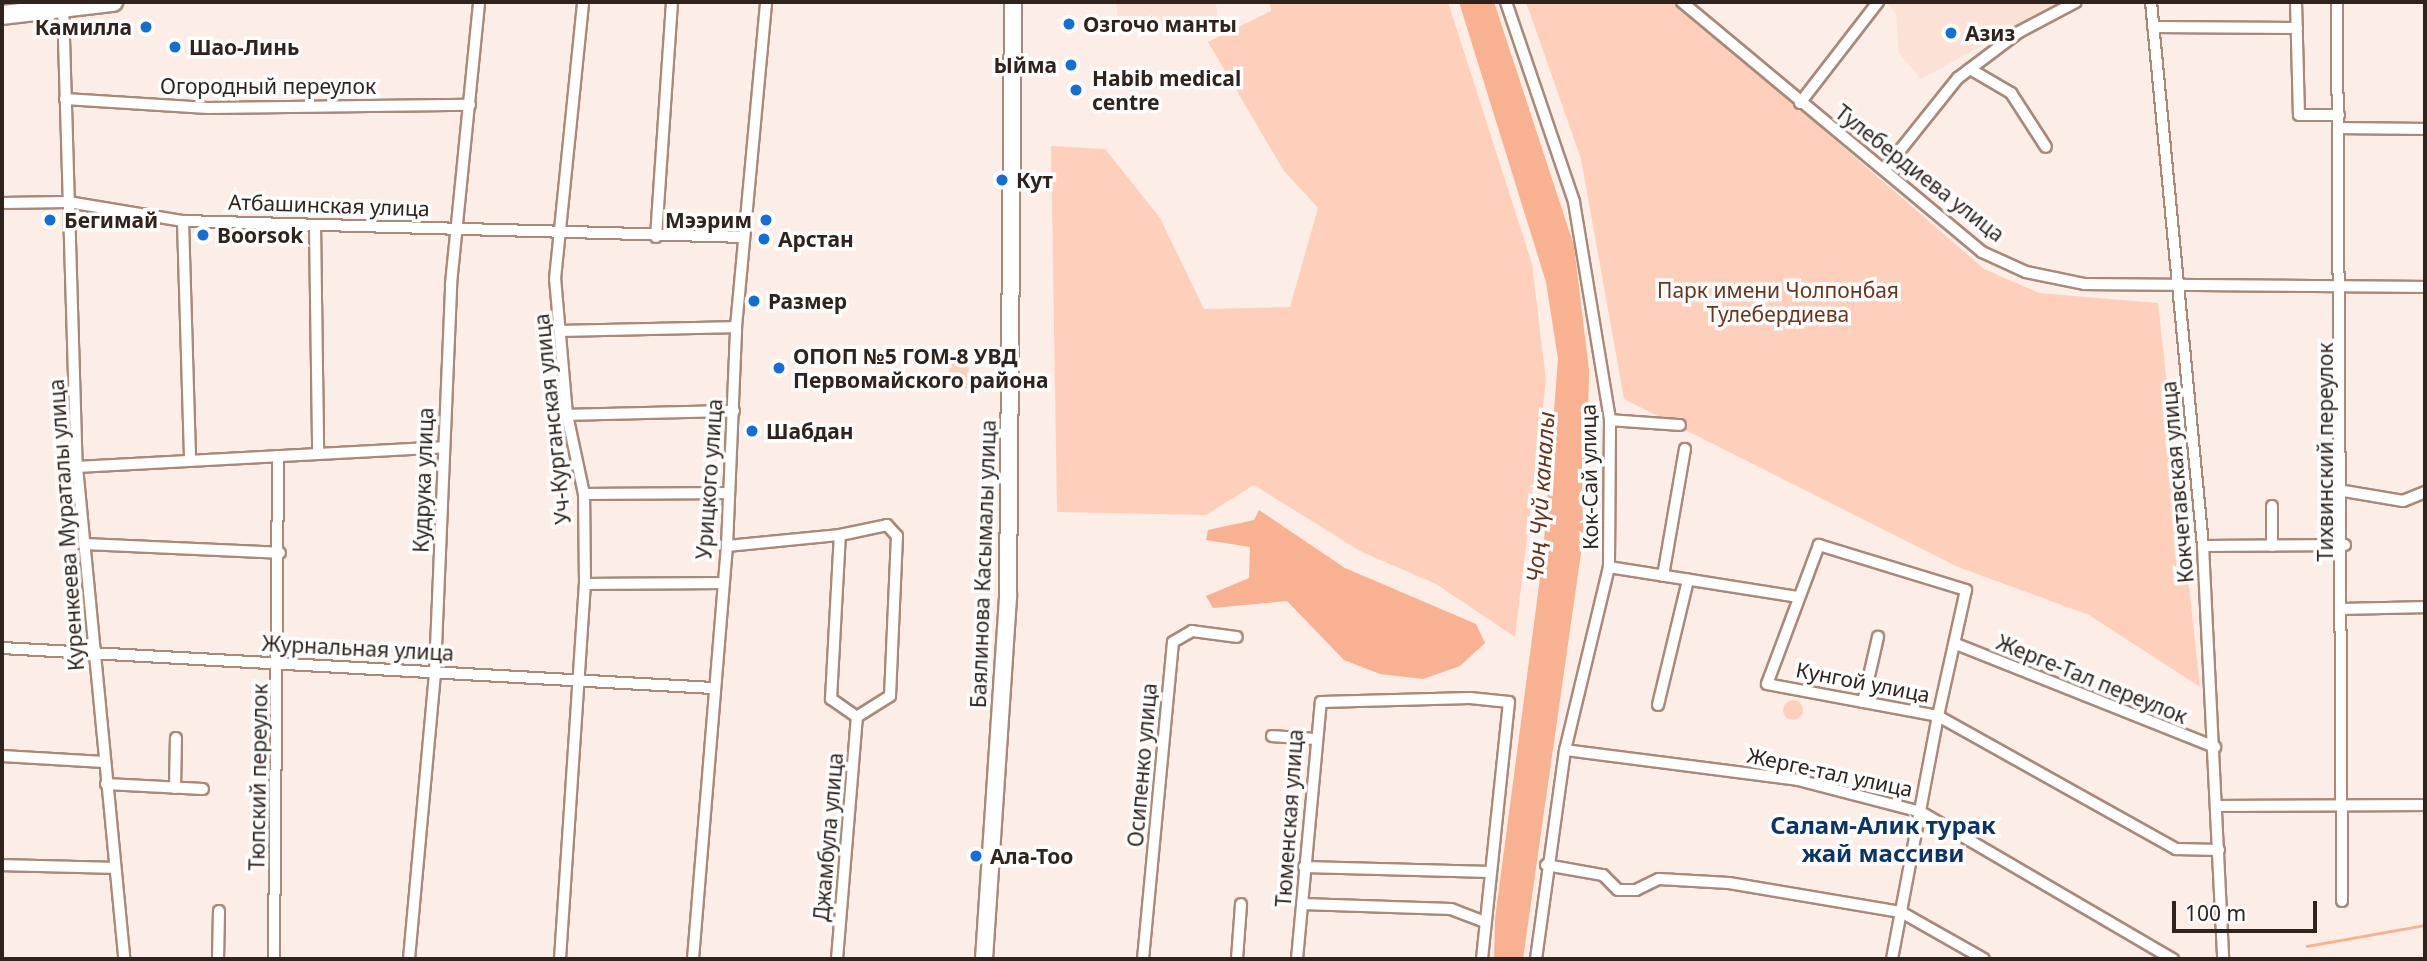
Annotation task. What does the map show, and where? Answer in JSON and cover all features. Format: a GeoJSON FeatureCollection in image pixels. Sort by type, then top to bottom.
{"type":"FeatureCollection","features":[{"type":"Feature","properties":{"kind":"main road"},"geometry":{"type":"LineString","coordinates":[[2,15],[63,4],[113,2]]}},
{"type":"Feature","properties":{"kind":"main road","name":"Баялинова Касымалы улица"},"geometry":{"type":"LineString","coordinates":[[984,959],[1008,596],[1013,2]]}},
{"type":"Feature","properties":{"kind":"street","name":"Кудрука улица"},"geometry":{"type":"LineString","coordinates":[[409,959],[435,671],[451,284],[461,228],[479,2]]}},
{"type":"Feature","properties":{"kind":"street","name":"Уч-Курганская улица"},"geometry":{"type":"LineString","coordinates":[[560,959],[584,584],[584,494],[567,415],[563,331],[555,279],[583,2]]}},
{"type":"Feature","properties":{"kind":"street"},"geometry":{"type":"LineString","coordinates":[[656,237],[672,2]]}},
{"type":"Feature","properties":{"kind":"street","name":"Урицкого улица"},"geometry":{"type":"LineString","coordinates":[[693,959],[712,688],[721,583],[727,547],[736,327],[766,2]]}},
{"type":"Feature","properties":{"kind":"street","name":"Кок-Сай улица"},"geometry":{"type":"LineString","coordinates":[[1506,2],[1574,202],[1610,420],[1609,567],[1565,750],[1546,866],[1536,959]]}},
{"type":"Feature","properties":{"kind":"street","name":"Тулебердиева улица"},"geometry":{"type":"LineString","coordinates":[[1682,2],[1982,252],[2026,272],[2084,284],[2179,288],[2425,287]]}},
{"type":"Feature","properties":{"kind":"street"},"geometry":{"type":"LineString","coordinates":[[1800,103],[1878,2]]}},
{"type":"Feature","properties":{"kind":"street"},"geometry":{"type":"LineString","coordinates":[[1885,169],[1970,69],[2019,32],[2076,2]]}},
{"type":"Feature","properties":{"kind":"street","name":"Кокчетавская улица"},"geometry":{"type":"LineString","coordinates":[[2151,2],[2203,546],[2215,747],[2223,959]]}},
{"type":"Feature","properties":{"kind":"street"},"geometry":{"type":"LineString","coordinates":[[2297,2],[2299,116],[2339,115]]}},
{"type":"Feature","properties":{"kind":"street","name":"Тихвинский переулок"},"geometry":{"type":"LineString","coordinates":[[2337,2],[2345,545],[2342,901]]}},
{"type":"Feature","properties":{"kind":"street","name":"Куренкеева Мураталы улица"},"geometry":{"type":"LineString","coordinates":[[63,4],[77,467],[124,959]]}},
{"type":"Feature","properties":{"kind":"street"},"geometry":{"type":"LineString","coordinates":[[2153,26],[2297,28]]}},
{"type":"Feature","properties":{"kind":"street"},"geometry":{"type":"LineString","coordinates":[[1970,69],[2011,93],[2046,147]]}},
{"type":"Feature","properties":{"kind":"street","name":"Огородный переулок"},"geometry":{"type":"LineString","coordinates":[[65,99],[208,108],[470,105]]}},
{"type":"Feature","properties":{"kind":"street"},"geometry":{"type":"LineString","coordinates":[[2339,128],[2425,129]]}},
{"type":"Feature","properties":{"kind":"street","name":"Атбашинская улица"},"geometry":{"type":"LineString","coordinates":[[2,203],[68,202],[183,220],[656,237],[744,237]]}},
{"type":"Feature","properties":{"kind":"street"},"geometry":{"type":"LineString","coordinates":[[183,220],[190,461]]}},
{"type":"Feature","properties":{"kind":"street"},"geometry":{"type":"LineString","coordinates":[[315,225],[318,454]]}},
{"type":"Feature","properties":{"kind":"street"},"geometry":{"type":"LineString","coordinates":[[563,331],[736,327]]}},
{"type":"Feature","properties":{"kind":"street"},"geometry":{"type":"LineString","coordinates":[[567,415],[734,411]]}},
{"type":"Feature","properties":{"kind":"street"},"geometry":{"type":"LineString","coordinates":[[1610,420],[1680,425]]}},
{"type":"Feature","properties":{"kind":"street"},"geometry":{"type":"LineString","coordinates":[[77,467],[443,447]]}},
{"type":"Feature","properties":{"kind":"street"},"geometry":{"type":"LineString","coordinates":[[1663,576],[1685,449]]}},
{"type":"Feature","properties":{"kind":"street","name":"Тюпский переулок"},"geometry":{"type":"LineString","coordinates":[[274,959],[280,553],[278,456]]}},
{"type":"Feature","properties":{"kind":"street"},"geometry":{"type":"LineString","coordinates":[[2344,491],[2403,501],[2425,492]]}},
{"type":"Feature","properties":{"kind":"street"},"geometry":{"type":"LineString","coordinates":[[584,494],[728,493]]}},
{"type":"Feature","properties":{"kind":"street"},"geometry":{"type":"LineString","coordinates":[[2272,506],[2272,546]]}},
{"type":"Feature","properties":{"kind":"street"},"geometry":{"type":"LineString","coordinates":[[727,547],[840,534],[887,525],[897,536],[890,696],[858,717],[831,699],[840,534]]}},
{"type":"Feature","properties":{"kind":"street"},"geometry":{"type":"LineString","coordinates":[[84,544],[280,553]]}},
{"type":"Feature","properties":{"kind":"street","name":"Кунгой улица"},"geometry":{"type":"LineString","coordinates":[[1956,645],[1966,590],[1819,545],[1767,684],[1938,716],[2176,849],[2219,850]]}},
{"type":"Feature","properties":{"kind":"street"},"geometry":{"type":"LineString","coordinates":[[2203,546],[2345,545]]}},
{"type":"Feature","properties":{"kind":"street"},"geometry":{"type":"LineString","coordinates":[[1609,567],[1799,597]]}},
{"type":"Feature","properties":{"kind":"street"},"geometry":{"type":"LineString","coordinates":[[1658,705],[1688,580]]}},
{"type":"Feature","properties":{"kind":"street"},"geometry":{"type":"LineString","coordinates":[[584,584],[721,583]]}},
{"type":"Feature","properties":{"kind":"street"},"geometry":{"type":"LineString","coordinates":[[2344,609],[2425,607]]}},
{"type":"Feature","properties":{"kind":"street","name":"Осипенко улица"},"geometry":{"type":"LineString","coordinates":[[1143,959],[1172,642],[1192,631],[1237,637]]}},
{"type":"Feature","properties":{"kind":"street"},"geometry":{"type":"LineString","coordinates":[[1863,702],[1878,637]]}},
{"type":"Feature","properties":{"kind":"street"},"geometry":{"type":"LineString","coordinates":[[1892,959],[1922,812],[1938,716],[1956,645]]}},
{"type":"Feature","properties":{"kind":"street","name":"Жерге-Тал переулок"},"geometry":{"type":"LineString","coordinates":[[1956,645],[2215,747]]}},
{"type":"Feature","properties":{"kind":"street","name":"Журнальная улица"},"geometry":{"type":"LineString","coordinates":[[2,648],[712,688]]}},
{"type":"Feature","properties":{"kind":"street","name":"Тюменская улица"},"geometry":{"type":"LineString","coordinates":[[1297,959],[1316,711],[1332,698],[1509,702],[1491,872]]}},
{"type":"Feature","properties":{"kind":"street","name":"Джамбула улица"},"geometry":{"type":"LineString","coordinates":[[837,959],[858,717]]}},
{"type":"Feature","properties":{"kind":"street"},"geometry":{"type":"LineString","coordinates":[[1272,736],[1314,739]]}},
{"type":"Feature","properties":{"kind":"street"},"geometry":{"type":"LineString","coordinates":[[175,788],[176,738]]}},
{"type":"Feature","properties":{"kind":"street","name":"Жерге-тал улица"},"geometry":{"type":"LineString","coordinates":[[1565,750],[1798,780],[1922,812],[2173,959]]}},
{"type":"Feature","properties":{"kind":"street"},"geometry":{"type":"LineString","coordinates":[[2,756],[104,762]]}},
{"type":"Feature","properties":{"kind":"street"},"geometry":{"type":"LineString","coordinates":[[106,785],[203,789]]}},
{"type":"Feature","properties":{"kind":"street"},"geometry":{"type":"LineString","coordinates":[[2217,806],[2425,805]]}},
{"type":"Feature","properties":{"kind":"street"},"geometry":{"type":"LineString","coordinates":[[2,865],[114,868]]}},
{"type":"Feature","properties":{"kind":"street"},"geometry":{"type":"LineString","coordinates":[[1546,866],[1604,875],[1618,890],[1636,890],[1659,879],[1729,883],[1901,912],[1984,959]]}},
{"type":"Feature","properties":{"kind":"street"},"geometry":{"type":"LineString","coordinates":[[1304,867],[1491,872],[1482,959]]}},
{"type":"Feature","properties":{"kind":"street"},"geometry":{"type":"LineString","coordinates":[[1237,959],[1241,904]]}},
{"type":"Feature","properties":{"kind":"street"},"geometry":{"type":"LineString","coordinates":[[1302,904],[1451,909],[1485,922]]}},
{"type":"Feature","properties":{"kind":"street"},"geometry":{"type":"LineString","coordinates":[[218,959],[219,911]]}},
{"type":"Feature","properties":{"kind":"shaded area"},"geometry":{"type":"Polygon","coordinates":[[[1116,2],[1216,2],[1218,25],[1119,31],[1116,2]]]}},
{"type":"Feature","properties":{"kind":"shaded area"},"geometry":{"type":"Polygon","coordinates":[[[1459,2],[1494,2],[1574,246],[1589,370],[1586,518],[1523,959],[1494,959],[1495,919],[1543,555],[1558,359],[1546,282],[1459,2]]]}},
{"type":"Feature","properties":{"kind":"shaded area","name":"Азиз"},"geometry":{"type":"Polygon","coordinates":[[[1887,2],[2062,2],[1921,79],[1899,53],[1896,14],[1887,2]]]}},
{"type":"Feature","properties":{"kind":"shaded area"},"geometry":{"type":"Polygon","coordinates":[[[1259,510],[1345,568],[1476,624],[1485,643],[1460,666],[1423,679],[1380,674],[1344,660],[1287,601],[1213,608],[1206,596],[1249,578],[1250,547],[1206,540],[1208,530],[1254,520],[1259,510]]]}},
{"type":"Feature","properties":{"kind":"green space"},"geometry":{"type":"Polygon","coordinates":[[[1270,2],[1448,2],[1532,264],[1546,380],[1515,637],[1436,584],[1360,551],[1254,485],[1206,515],[1057,512],[1051,146],[1105,149],[1160,218],[1204,309],[1290,307],[1318,208],[1284,171],[1208,42],[1271,11],[1270,2]]]}},
{"type":"Feature","properties":{"kind":"green space","name":"Парк имени Чолпонбая Тулебердиева"},"geometry":{"type":"Polygon","coordinates":[[[1526,2],[1676,2],[1984,269],[2039,293],[2158,303],[2200,687],[2089,615],[1958,567],[1624,399],[1581,159],[1526,2]]]}},
{"type":"Feature","properties":{"kind":"green space"},"geometry":{"type":"Polygon","coordinates":[[[949,353],[968,353],[969,388],[950,389],[949,353]]]}},
{"type":"Feature","properties":{"kind":"green space"},"geometry":{"type":"Polygon","coordinates":[[[1793,700],[1800,703],[1803,710],[1800,717],[1793,720],[1786,717],[1783,710],[1786,703],[1793,700]]]}},
{"type":"Feature","properties":{"kind":"waterway"},"geometry":{"type":"LineString","coordinates":[[2307,946],[2425,925]]}},
{"type":"Feature","properties":{"kind":"place","name":"Озгочо манты"},"geometry":{"type":"Point","coordinates":[1069,24]}},
{"type":"Feature","properties":{"kind":"place","name":"Камилла"},"geometry":{"type":"Point","coordinates":[146,27]}},
{"type":"Feature","properties":{"kind":"place","name":"Азиз"},"geometry":{"type":"Point","coordinates":[1951,33]}},
{"type":"Feature","properties":{"kind":"place","name":"Шао-Линь"},"geometry":{"type":"Point","coordinates":[175,47]}},
{"type":"Feature","properties":{"kind":"place","name":"Ыйма"},"geometry":{"type":"Point","coordinates":[1071,65]}},
{"type":"Feature","properties":{"kind":"place","name":"Habib medical centre"},"geometry":{"type":"Point","coordinates":[1076,90]}},
{"type":"Feature","properties":{"kind":"place","name":"Кут"},"geometry":{"type":"Point","coordinates":[1002,180]}},
{"type":"Feature","properties":{"kind":"place","name":"Бегимай"},"geometry":{"type":"Point","coordinates":[50,220]}},
{"type":"Feature","properties":{"kind":"place","name":"Мээрим"},"geometry":{"type":"Point","coordinates":[766,220]}},
{"type":"Feature","properties":{"kind":"place","name":"Boorsok"},"geometry":{"type":"Point","coordinates":[203,235]}},
{"type":"Feature","properties":{"kind":"place","name":"Арстан"},"geometry":{"type":"Point","coordinates":[764,239]}},
{"type":"Feature","properties":{"kind":"place","name":"Размер"},"geometry":{"type":"Point","coordinates":[754,301]}},
{"type":"Feature","properties":{"kind":"place","name":"ОПОП №5 ГОМ-8 УВД Первомайского района"},"geometry":{"type":"Point","coordinates":[779,368]}},
{"type":"Feature","properties":{"kind":"place","name":"Шабдан"},"geometry":{"type":"Point","coordinates":[752,431]}},
{"type":"Feature","properties":{"kind":"place","name":"Ала-Тоо"},"geometry":{"type":"Point","coordinates":[976,856]}},
{"type":"Feature","properties":{"kind":"district","name":"Салам-Алик турак жай массиви"},"geometry":{"type":"Point","coordinates":[1883,839]}},
{"type":"Feature","properties":{"kind":"water label","name":"Чоң Чүй каналы"},"geometry":{"type":"Point","coordinates":[1540,497]}}]}
